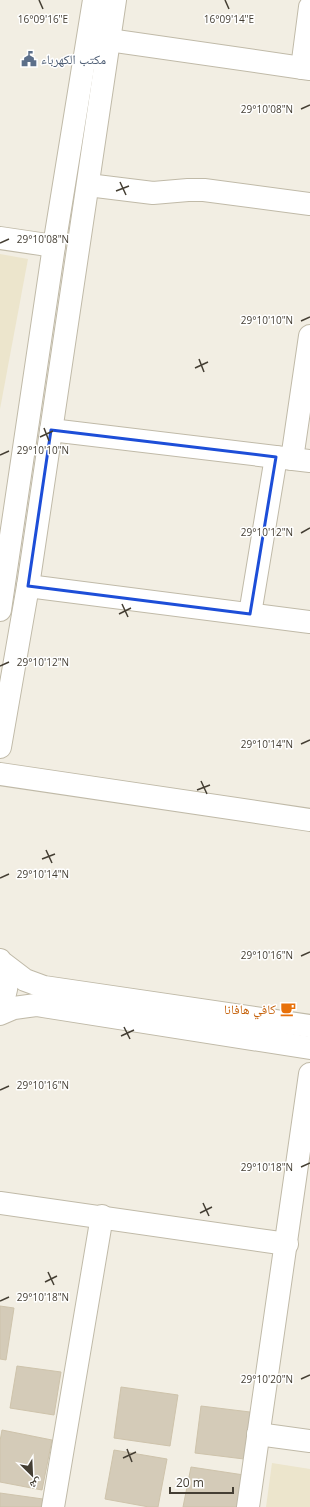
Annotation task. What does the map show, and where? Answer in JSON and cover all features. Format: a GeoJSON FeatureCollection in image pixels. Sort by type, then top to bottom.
{"type":"FeatureCollection","features":[{"type":"Feature","properties":{"kind":"street"},"geometry":{"type":"LineString","coordinates":[[0,610],[6,529],[94,0]]}},
{"type":"Feature","properties":{"kind":"street"},"geometry":{"type":"LineString","coordinates":[[0,747],[28,586],[115,0]]}},
{"type":"Feature","properties":{"kind":"street"},"geometry":{"type":"LineString","coordinates":[[88,37],[306,68],[310,7]]}},
{"type":"Feature","properties":{"kind":"street"},"geometry":{"type":"LineString","coordinates":[[88,185],[153,193],[204,190],[310,204]]}},
{"type":"Feature","properties":{"kind":"street"},"geometry":{"type":"LineString","coordinates":[[0,238],[54,246]]}},
{"type":"Feature","properties":{"kind":"street"},"geometry":{"type":"LineString","coordinates":[[250,614],[292,459],[310,336]]}},
{"type":"Feature","properties":{"kind":"street"},"geometry":{"type":"LineString","coordinates":[[52,430],[292,459]]}},
{"type":"Feature","properties":{"kind":"street"},"geometry":{"type":"LineString","coordinates":[[28,586],[310,622]]}},
{"type":"Feature","properties":{"kind":"street"},"geometry":{"type":"LineString","coordinates":[[0,774],[310,820]]}},
{"type":"Feature","properties":{"kind":"street"},"geometry":{"type":"LineString","coordinates":[[0,1007],[6,993],[7,978],[2,962]]}},
{"type":"Feature","properties":{"kind":"street"},"geometry":{"type":"LineString","coordinates":[[2,962],[24,980],[44,987],[310,1026]]}},
{"type":"Feature","properties":{"kind":"street"},"geometry":{"type":"LineString","coordinates":[[0,1014],[14,1008],[36,1005],[310,1048]]}},
{"type":"Feature","properties":{"kind":"street"},"geometry":{"type":"LineString","coordinates":[[248,1507],[287,1244],[310,1074]]}},
{"type":"Feature","properties":{"kind":"street"},"geometry":{"type":"LineString","coordinates":[[0,1203],[102,1216],[287,1244]]}},
{"type":"Feature","properties":{"kind":"street"},"geometry":{"type":"LineString","coordinates":[[53,1507],[102,1216]]}},
{"type":"Feature","properties":{"kind":"street"},"geometry":{"type":"LineString","coordinates":[[258,1434],[310,1441]]}},
{"type":"Feature","properties":{"kind":"highlighted area"},"geometry":{"type":"Polygon","coordinates":[[[51,430],[276,457],[250,614],[28,586],[51,430]]]}},
{"type":"Feature","properties":{"kind":"shaded area"},"geometry":{"type":"Polygon","coordinates":[[[0,254],[28,259],[0,409],[0,254]]]}},
{"type":"Feature","properties":{"kind":"shaded area"},"geometry":{"type":"Polygon","coordinates":[[[272,1463],[310,1469],[310,1507],[266,1507],[272,1463]]]}},
{"type":"Feature","properties":{"kind":"building"},"geometry":{"type":"Polygon","coordinates":[[[0,1306],[14,1308],[6,1360],[0,1359],[0,1306]]]}},
{"type":"Feature","properties":{"kind":"building"},"geometry":{"type":"Polygon","coordinates":[[[17,1366],[61,1372],[54,1415],[10,1408],[17,1366]]]}},
{"type":"Feature","properties":{"kind":"building"},"geometry":{"type":"Polygon","coordinates":[[[121,1387],[178,1395],[170,1446],[114,1438],[121,1387]]]}},
{"type":"Feature","properties":{"kind":"building"},"geometry":{"type":"Polygon","coordinates":[[[201,1406],[250,1412],[244,1459],[195,1453],[201,1406]]]}},
{"type":"Feature","properties":{"kind":"building"},"geometry":{"type":"Polygon","coordinates":[[[2,1430],[52,1440],[42,1490],[0,1482],[0,1441],[2,1430]]]}},
{"type":"Feature","properties":{"kind":"building"},"geometry":{"type":"Polygon","coordinates":[[[114,1450],[167,1459],[158,1507],[149,1507],[105,1499],[114,1450]]]}},
{"type":"Feature","properties":{"kind":"building"},"geometry":{"type":"Polygon","coordinates":[[[191,1467],[244,1475],[239,1507],[183,1507],[191,1467]]]}},
{"type":"Feature","properties":{"kind":"building"},"geometry":{"type":"Polygon","coordinates":[[[0,1493],[43,1499],[41,1507],[0,1507],[0,1493]]]}},
{"type":"Feature","properties":{"kind":"place","name":"مكتب الكهرباء"},"geometry":{"type":"Point","coordinates":[29,59]}},
{"type":"Feature","properties":{"kind":"place","name":"كافي هافانا"},"geometry":{"type":"Point","coordinates":[288,1009]}}]}
